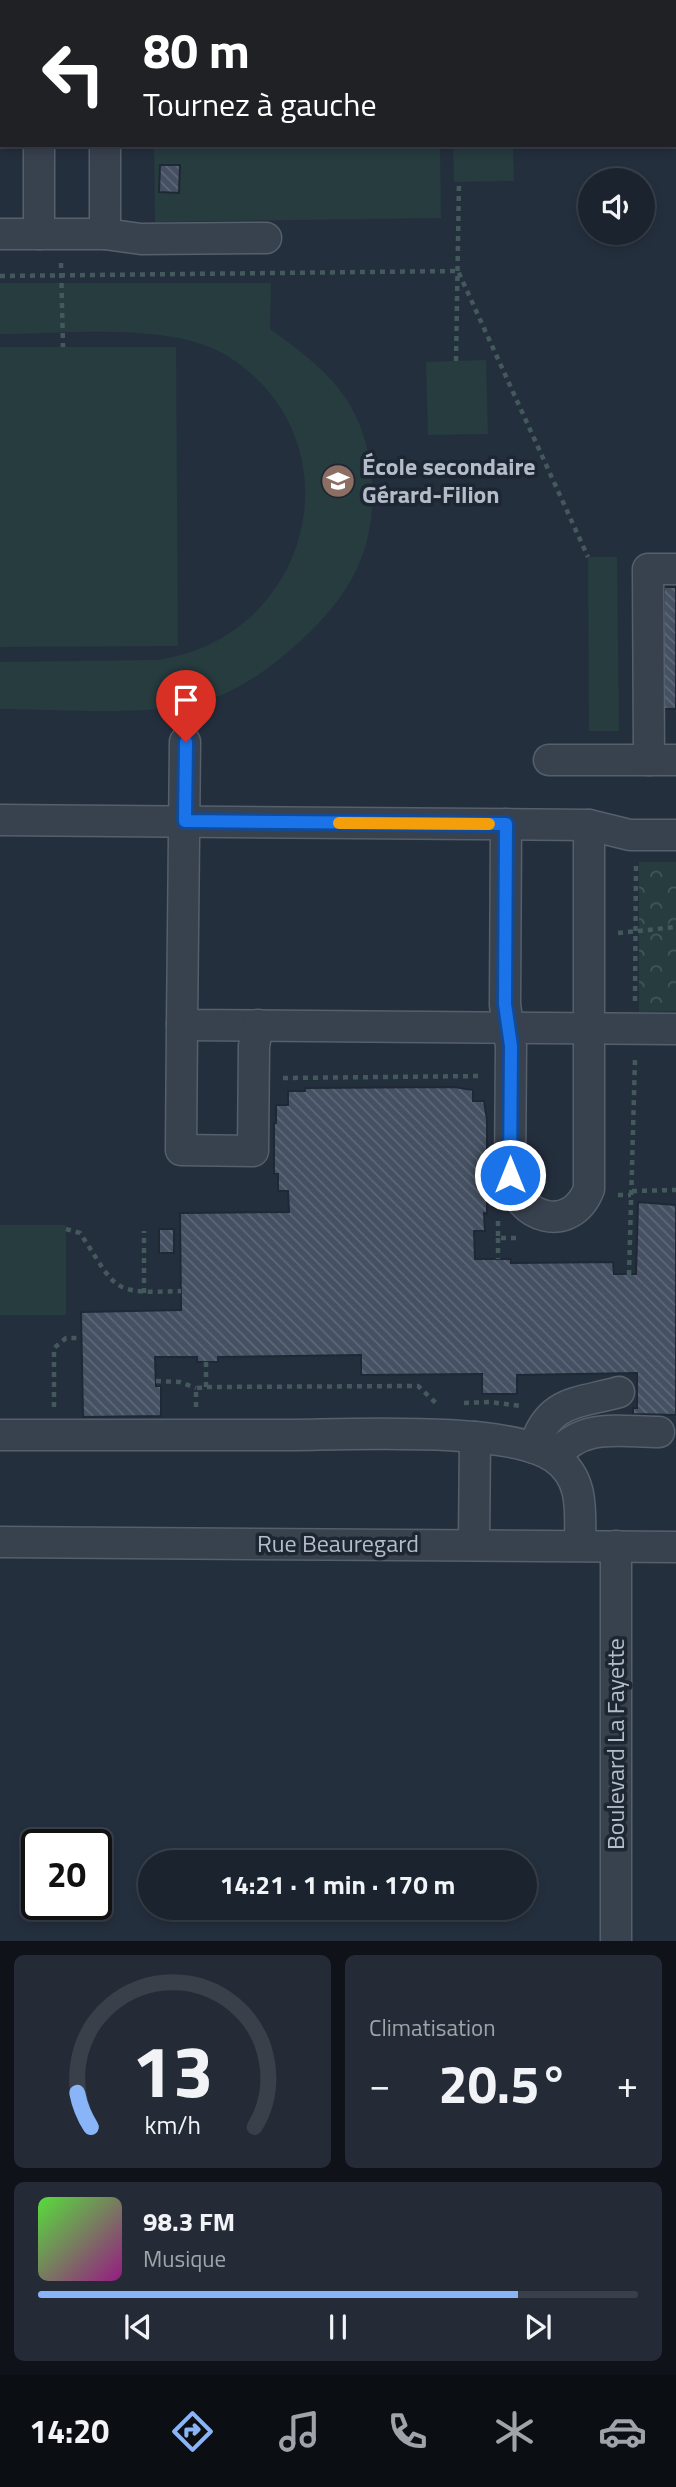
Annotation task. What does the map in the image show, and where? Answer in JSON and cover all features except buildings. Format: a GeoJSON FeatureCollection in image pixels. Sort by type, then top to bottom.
{"type":"FeatureCollection","features":[{"type":"Feature","properties":{"kind":"street"},"geometry":{"type":"LineString","coordinates":[[38,147],[53,244]]}},
{"type":"Feature","properties":{"kind":"street"},"geometry":{"type":"LineString","coordinates":[[53,244],[57,147]]}},
{"type":"Feature","properties":{"kind":"street"},"geometry":{"type":"LineString","coordinates":[[105,147],[105,234]]}},
{"type":"Feature","properties":{"kind":"street"},"geometry":{"type":"LineString","coordinates":[[0,234],[53,244],[105,234],[141,239],[265,238]]}},
{"type":"Feature","properties":{"kind":"street"},"geometry":{"type":"LineString","coordinates":[[549,760],[662,760],[648,569],[676,569]]}},
{"type":"Feature","properties":{"kind":"street"},"geometry":{"type":"LineString","coordinates":[[186,742],[181,1150],[253,1151],[254,1046],[258,1025]]}},
{"type":"Feature","properties":{"kind":"street"},"geometry":{"type":"LineString","coordinates":[[589,825],[630,816],[676,815]]}},
{"type":"Feature","properties":{"kind":"street"},"geometry":{"type":"LineString","coordinates":[[0,820],[589,825],[630,835],[676,835]]}},
{"type":"Feature","properties":{"kind":"street"},"geometry":{"type":"LineString","coordinates":[[506,824],[505,1004],[508,1026],[512,1186],[522,1204],[531,1210],[558,1216],[578,1208],[589,1189],[589,825]]}},
{"type":"Feature","properties":{"kind":"street"},"geometry":{"type":"LineString","coordinates":[[183,1025],[676,1029]]}},
{"type":"Feature","properties":{"kind":"street"},"geometry":{"type":"LineString","coordinates":[[544,1453],[539,1431],[551,1413],[619,1392]]}},
{"type":"Feature","properties":{"kind":"street"},"geometry":{"type":"LineString","coordinates":[[544,1453],[586,1433],[659,1432]]}},
{"type":"Feature","properties":{"kind":"street"},"geometry":{"type":"LineString","coordinates":[[0,1434],[475,1437],[544,1453],[569,1471],[578,1487],[580,1545]]}},
{"type":"Feature","properties":{"kind":"street"},"geometry":{"type":"LineString","coordinates":[[474,1545],[475,1437]]}},
{"type":"Feature","properties":{"kind":"street","name":"Rue Beauregard"},"geometry":{"type":"LineString","coordinates":[[0,1542],[676,1547]]}},
{"type":"Feature","properties":{"kind":"street","name":"Boulevard La Fayette"},"geometry":{"type":"LineString","coordinates":[[616,1546],[616,1941]]}},
{"type":"Feature","properties":{"kind":"path"},"geometry":{"type":"LineString","coordinates":[[456,361],[459,182]]}},
{"type":"Feature","properties":{"kind":"path"},"geometry":{"type":"LineString","coordinates":[[53,244],[61,276],[63,347]]}},
{"type":"Feature","properties":{"kind":"path"},"geometry":{"type":"LineString","coordinates":[[0,276],[458,271]]}},
{"type":"Feature","properties":{"kind":"path"},"geometry":{"type":"LineString","coordinates":[[458,271],[588,557]]}},
{"type":"Feature","properties":{"kind":"path"},"geometry":{"type":"LineString","coordinates":[[635,1013],[635,866],[639,857]]}},
{"type":"Feature","properties":{"kind":"path"},"geometry":{"type":"LineString","coordinates":[[634,933],[676,927]]}},
{"type":"Feature","properties":{"kind":"path"},"geometry":{"type":"LineString","coordinates":[[629,1275],[635,1045]]}},
{"type":"Feature","properties":{"kind":"path"},"geometry":{"type":"LineString","coordinates":[[429,1067],[429,1077]]}},
{"type":"Feature","properties":{"kind":"path"},"geometry":{"type":"LineString","coordinates":[[328,1069],[328,1078]]}},
{"type":"Feature","properties":{"kind":"path"},"geometry":{"type":"LineString","coordinates":[[281,1078],[495,1076]]}},
{"type":"Feature","properties":{"kind":"path"},"geometry":{"type":"LineString","coordinates":[[611,1195],[676,1190]]}},
{"type":"Feature","properties":{"kind":"path"},"geometry":{"type":"LineString","coordinates":[[498,1216],[498,1259]]}},
{"type":"Feature","properties":{"kind":"path"},"geometry":{"type":"LineString","coordinates":[[66,1228],[80,1233],[97,1263],[115,1286],[144,1293],[181,1291]]}},
{"type":"Feature","properties":{"kind":"path"},"geometry":{"type":"LineString","coordinates":[[144,1231],[144,1293]]}},
{"type":"Feature","properties":{"kind":"path"},"geometry":{"type":"LineString","coordinates":[[498,1238],[524,1238]]}},
{"type":"Feature","properties":{"kind":"path"},"geometry":{"type":"LineString","coordinates":[[54,1409],[54,1348],[66,1338],[82,1338]]}},
{"type":"Feature","properties":{"kind":"path"},"geometry":{"type":"LineString","coordinates":[[206,1362],[206,1387]]}},
{"type":"Feature","properties":{"kind":"path"},"geometry":{"type":"LineString","coordinates":[[156,1381],[180,1382],[196,1388],[418,1386],[438,1405],[496,1402],[522,1406]]}},
{"type":"Feature","properties":{"kind":"path"},"geometry":{"type":"LineString","coordinates":[[196,1388],[196,1418]]}},
{"type":"Feature","properties":{"kind":"path"},"geometry":{"type":"LineString","coordinates":[[496,1394],[496,1402]]}},
{"type":"Feature","properties":{"kind":"green space"},"geometry":{"type":"Polygon","coordinates":[[[154,147],[440,147],[441,218],[155,222],[154,147]]]}},
{"type":"Feature","properties":{"kind":"green space"},"geometry":{"type":"Polygon","coordinates":[[[453,147],[513,147],[514,181],[454,182],[453,147]]]}},
{"type":"Feature","properties":{"kind":"green space"},"geometry":{"type":"Polygon","coordinates":[[[0,283],[271,283],[270,329],[321,370],[347,400],[363,434],[371,470],[370,527],[363,552],[354,575],[324,617],[283,656],[249,681],[211,699],[163,709],[0,709],[0,662],[157,660],[209,644],[252,616],[282,578],[300,533],[305,485],[295,438],[270,394],[229,357],[206,346],[179,338],[150,334],[0,334],[0,283]]]}},
{"type":"Feature","properties":{"kind":"green space"},"geometry":{"type":"Polygon","coordinates":[[[0,347],[176,347],[178,646],[0,647],[0,347]]]}},
{"type":"Feature","properties":{"kind":"green space"},"geometry":{"type":"Polygon","coordinates":[[[486,360],[488,434],[428,435],[426,362],[486,360]]]}},
{"type":"Feature","properties":{"kind":"green space"},"geometry":{"type":"Polygon","coordinates":[[[588,557],[617,557],[619,731],[589,731],[588,557]]]}},
{"type":"Feature","properties":{"kind":"green space"},"geometry":{"type":"Polygon","coordinates":[[[639,862],[676,862],[676,1011],[639,1012],[639,862]]]}},
{"type":"Feature","properties":{"kind":"green space"},"geometry":{"type":"Polygon","coordinates":[[[0,1225],[66,1225],[66,1315],[0,1315],[0,1225]]]}},
{"type":"Feature","properties":{"kind":"slow traffic"},"geometry":{"type":"LineString","coordinates":[[339,823],[489,824]]}},
{"type":"Feature","properties":{"kind":"place","name":"École secondaire Gérard-Filion"},"geometry":{"type":"Point","coordinates":[338,481]}},
{"type":"Feature","properties":{"kind":"route"},"geometry":{"type":"LineString","coordinates":[[186,742],[185,821],[506,824],[505,1004],[511,1046],[510,1175]]}}]}
